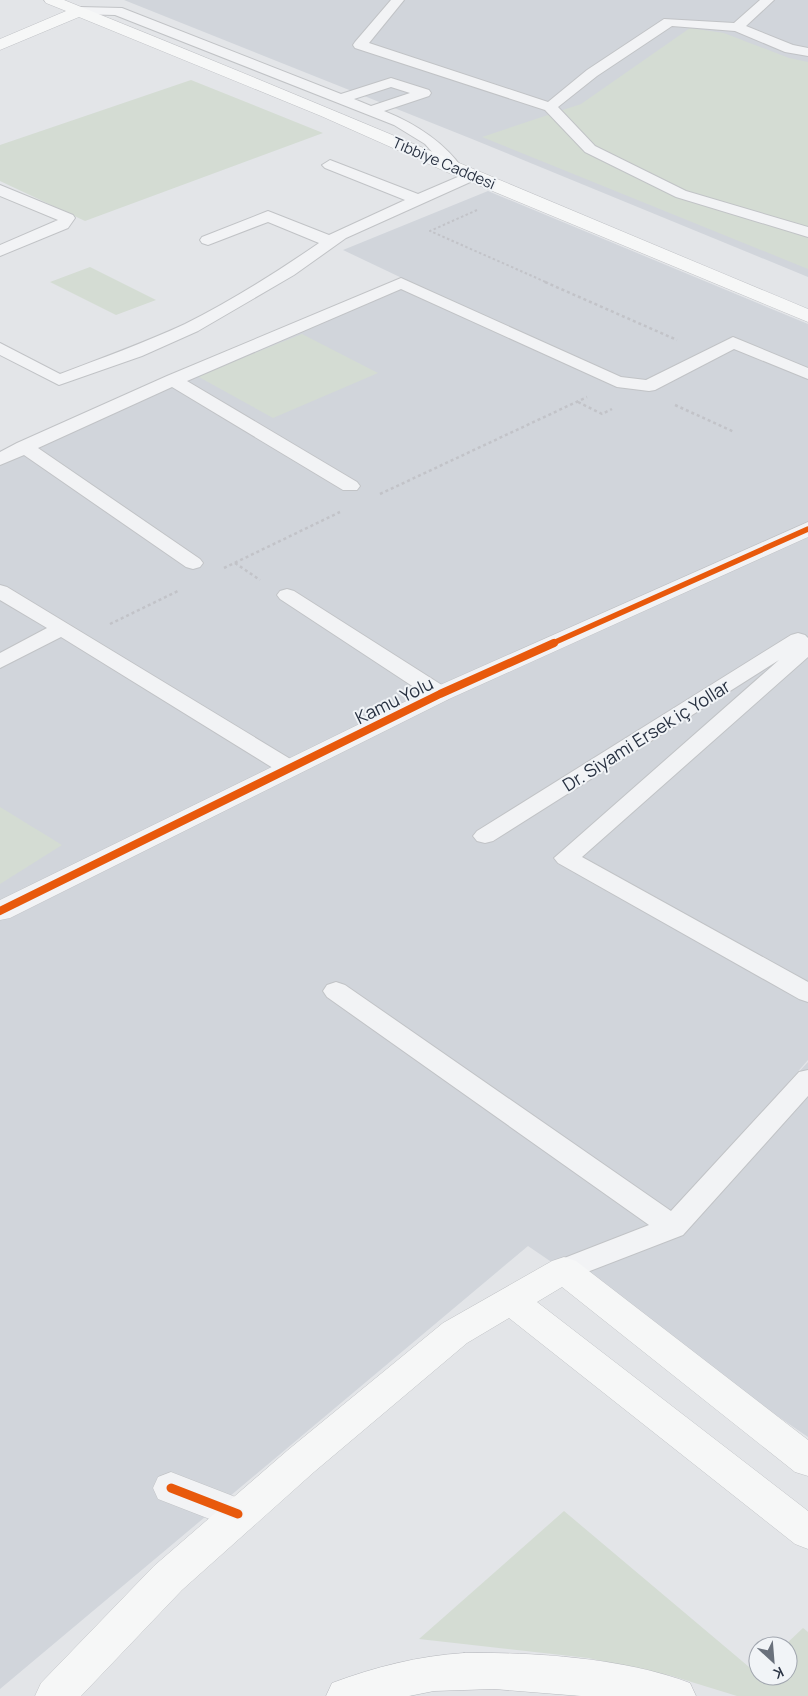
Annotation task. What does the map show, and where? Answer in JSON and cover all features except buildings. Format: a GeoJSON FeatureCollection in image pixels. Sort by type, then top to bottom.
{"type":"FeatureCollection","features":[{"type":"Feature","properties":{"kind":"main road","name":"Tıbbiye Caddesi"},"geometry":{"type":"LineString","coordinates":[[51,0],[327,112],[454,169],[808,316]]}},
{"type":"Feature","properties":{"kind":"main road","name":"Tıbbiye Caddesi"},"geometry":{"type":"LineString","coordinates":[[63,0],[79,11]]}},
{"type":"Feature","properties":{"kind":"main road"},"geometry":{"type":"LineString","coordinates":[[0,44],[79,11]]}},
{"type":"Feature","properties":{"kind":"main road"},"geometry":{"type":"LineString","coordinates":[[55,1696],[168,1578],[238,1514],[455,1333],[564,1270],[808,1461]]}},
{"type":"Feature","properties":{"kind":"main road"},"geometry":{"type":"LineString","coordinates":[[512,1301],[808,1533]]}},
{"type":"Feature","properties":{"kind":"main road"},"geometry":{"type":"LineString","coordinates":[[346,1696],[434,1674],[505,1672],[619,1682],[676,1696]]}},
{"type":"Feature","properties":{"kind":"street","name":"Kamu Yolu"},"geometry":{"type":"LineString","coordinates":[[0,912],[440,694],[808,529]]}},
{"type":"Feature","properties":{"kind":"street"},"geometry":{"type":"LineString","coordinates":[[171,1488],[238,1514]]}},
{"type":"Feature","properties":{"kind":"lane"},"geometry":{"type":"LineString","coordinates":[[398,0],[360,45],[550,107],[590,149],[681,194],[808,232]]}},
{"type":"Feature","properties":{"kind":"lane"},"geometry":{"type":"LineString","coordinates":[[737,27],[768,0]]}},
{"type":"Feature","properties":{"kind":"lane"},"geometry":{"type":"LineString","coordinates":[[79,11],[117,11],[398,122],[430,141],[454,169]]}},
{"type":"Feature","properties":{"kind":"lane"},"geometry":{"type":"LineString","coordinates":[[550,107],[592,73],[669,22],[737,27],[790,49],[808,52]]}},
{"type":"Feature","properties":{"kind":"lane"},"geometry":{"type":"LineString","coordinates":[[413,89],[445,73]]}},
{"type":"Feature","properties":{"kind":"lane"},"geometry":{"type":"LineString","coordinates":[[341,99],[391,82],[424,93],[371,111]]}},
{"type":"Feature","properties":{"kind":"lane"},"geometry":{"type":"LineString","coordinates":[[330,165],[418,200]]}},
{"type":"Feature","properties":{"kind":"lane"},"geometry":{"type":"LineString","coordinates":[[0,348],[59,380],[136,352],[192,327],[288,272],[329,241],[472,176]]}},
{"type":"Feature","properties":{"kind":"lane"},"geometry":{"type":"LineString","coordinates":[[0,190],[67,218],[62,225],[0,251]]}},
{"type":"Feature","properties":{"kind":"lane"},"geometry":{"type":"LineString","coordinates":[[208,240],[268,216],[329,241]]}},
{"type":"Feature","properties":{"kind":"lane"},"geometry":{"type":"LineString","coordinates":[[0,459],[173,380],[401,283],[616,382],[649,386],[733,342],[808,374]]}},
{"type":"Feature","properties":{"kind":"lane"},"geometry":{"type":"LineString","coordinates":[[173,380],[350,486]]}},
{"type":"Feature","properties":{"kind":"lane"},"geometry":{"type":"LineString","coordinates":[[24,448],[193,563]]}},
{"type":"Feature","properties":{"kind":"lane"},"geometry":{"type":"LineString","coordinates":[[0,590],[289,768]]}},
{"type":"Feature","properties":{"kind":"lane"},"geometry":{"type":"LineString","coordinates":[[287,595],[440,694]]}},
{"type":"Feature","properties":{"kind":"lane"},"geometry":{"type":"LineString","coordinates":[[0,662],[63,628]]}},
{"type":"Feature","properties":{"kind":"lane","name":"Dr. Siyami Ersek iç Yollar"},"geometry":{"type":"LineString","coordinates":[[485,836],[808,633]]}},
{"type":"Feature","properties":{"kind":"lane"},"geometry":{"type":"LineString","coordinates":[[808,646],[566,858],[808,993]]}},
{"type":"Feature","properties":{"kind":"lane"},"geometry":{"type":"LineString","coordinates":[[336,991],[674,1227]]}},
{"type":"Feature","properties":{"kind":"lane"},"geometry":{"type":"LineString","coordinates":[[564,1270],[674,1227],[808,1079]]}},
{"type":"Feature","properties":{"kind":"path"},"geometry":{"type":"LineString","coordinates":[[514,194],[430,231],[709,354]]}},
{"type":"Feature","properties":{"kind":"path"},"geometry":{"type":"LineString","coordinates":[[578,402],[602,414]]}},
{"type":"Feature","properties":{"kind":"path"},"geometry":{"type":"LineString","coordinates":[[673,404],[734,432]]}},
{"type":"Feature","properties":{"kind":"path"},"geometry":{"type":"LineString","coordinates":[[235,563],[257,578]]}},
{"type":"Feature","properties":{"kind":"shaded area"},"geometry":{"type":"Polygon","coordinates":[[[124,0],[808,0],[808,277],[472,139],[124,0]]]}},
{"type":"Feature","properties":{"kind":"shaded area"},"geometry":{"type":"Polygon","coordinates":[[[690,28],[724,33],[789,58],[808,62],[808,269],[482,137],[581,104],[690,28]]]}},
{"type":"Feature","properties":{"kind":"shaded area"},"geometry":{"type":"Polygon","coordinates":[[[191,80],[323,133],[85,221],[0,181],[0,145],[191,80]]]}},
{"type":"Feature","properties":{"kind":"shaded area"},"geometry":{"type":"Polygon","coordinates":[[[488,191],[808,324],[808,1060],[766,1108],[808,1062],[808,1437],[528,1246],[0,1689],[0,452],[36,434],[404,279],[343,250],[488,191]]]}},
{"type":"Feature","properties":{"kind":"shaded area"},"geometry":{"type":"Polygon","coordinates":[[[90,267],[156,300],[116,315],[50,282],[90,267]]]}},
{"type":"Feature","properties":{"kind":"shaded area"},"geometry":{"type":"Polygon","coordinates":[[[302,334],[378,373],[273,418],[197,376],[302,334]]]}},
{"type":"Feature","properties":{"kind":"shaded area"},"geometry":{"type":"Polygon","coordinates":[[[0,807],[62,845],[0,884],[0,807]]]}},
{"type":"Feature","properties":{"kind":"shaded area"},"geometry":{"type":"Polygon","coordinates":[[[564,1511],[748,1666],[748,1686],[798,1686],[798,1636],[795,1636],[803,1628],[808,1632],[808,1696],[737,1696],[672,1676],[588,1658],[419,1639],[564,1511]]]}},
{"type":"Feature","properties":{"kind":"cycle path"},"geometry":{"type":"LineString","coordinates":[[0,911],[440,694],[808,529]]}},
{"type":"Feature","properties":{"kind":"cycle path"},"geometry":{"type":"LineString","coordinates":[[171,1488],[238,1514]]}}]}
